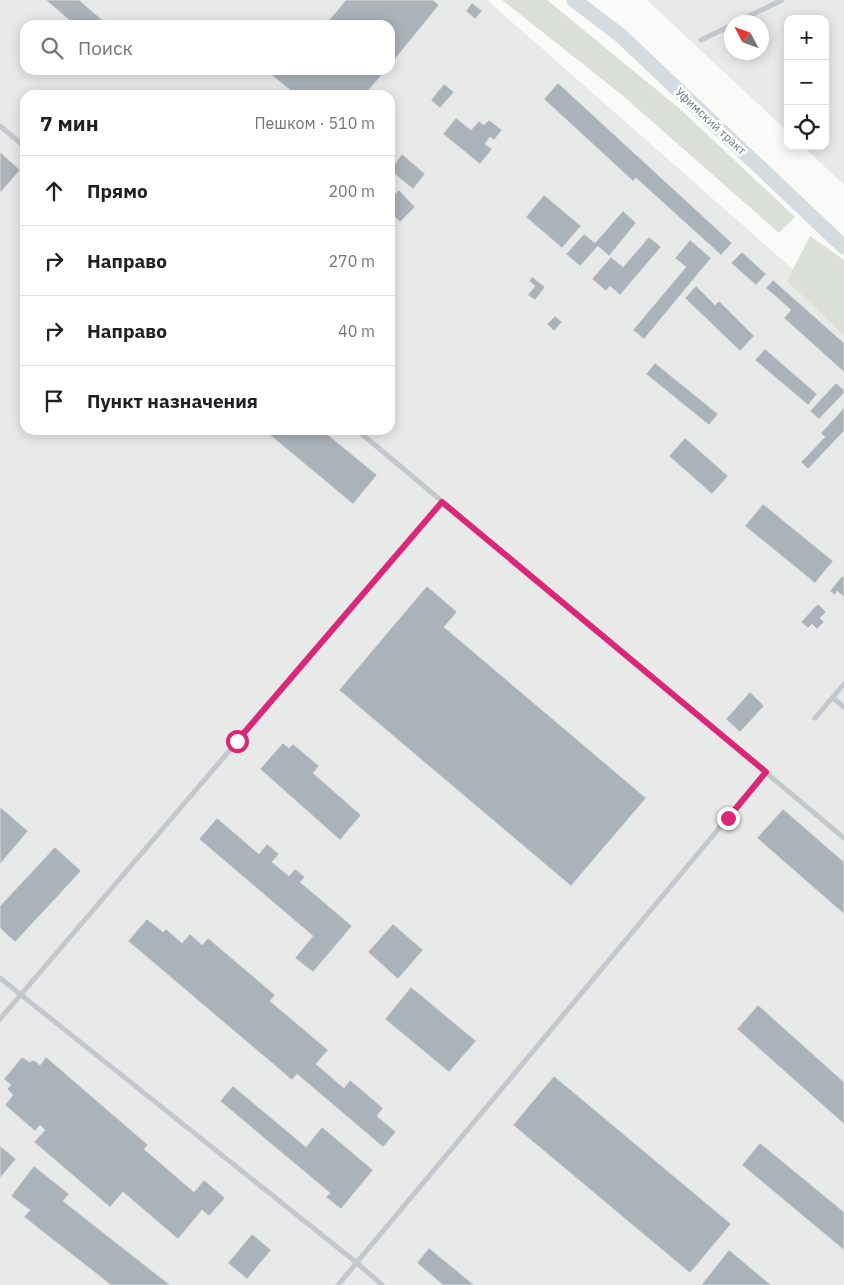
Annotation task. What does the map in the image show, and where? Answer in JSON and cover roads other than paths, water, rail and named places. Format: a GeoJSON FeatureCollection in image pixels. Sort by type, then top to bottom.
{"type":"FeatureCollection","features":[{"type":"Feature","properties":{"kind":"main road","name":"Уфимский тракт"},"geometry":{"type":"LineString","coordinates":[[574,0],[620,35],[844,247]]}},
{"type":"Feature","properties":{"kind":"lane"},"geometry":{"type":"LineString","coordinates":[[751,15],[782,0]]}},
{"type":"Feature","properties":{"kind":"lane"},"geometry":{"type":"LineString","coordinates":[[701,40],[724,29]]}},
{"type":"Feature","properties":{"kind":"lane"},"geometry":{"type":"LineString","coordinates":[[0,126],[20,143]]}},
{"type":"Feature","properties":{"kind":"lane"},"geometry":{"type":"LineString","coordinates":[[363,435],[844,838]]}},
{"type":"Feature","properties":{"kind":"lane"},"geometry":{"type":"LineString","coordinates":[[0,1019],[442,502]]}},
{"type":"Feature","properties":{"kind":"lane"},"geometry":{"type":"LineString","coordinates":[[815,718],[844,684]]}},
{"type":"Feature","properties":{"kind":"lane"},"geometry":{"type":"LineString","coordinates":[[832,698],[844,707]]}},
{"type":"Feature","properties":{"kind":"lane"},"geometry":{"type":"LineString","coordinates":[[338,1285],[766,772]]}},
{"type":"Feature","properties":{"kind":"lane"},"geometry":{"type":"LineString","coordinates":[[0,978],[382,1285]]}}]}
